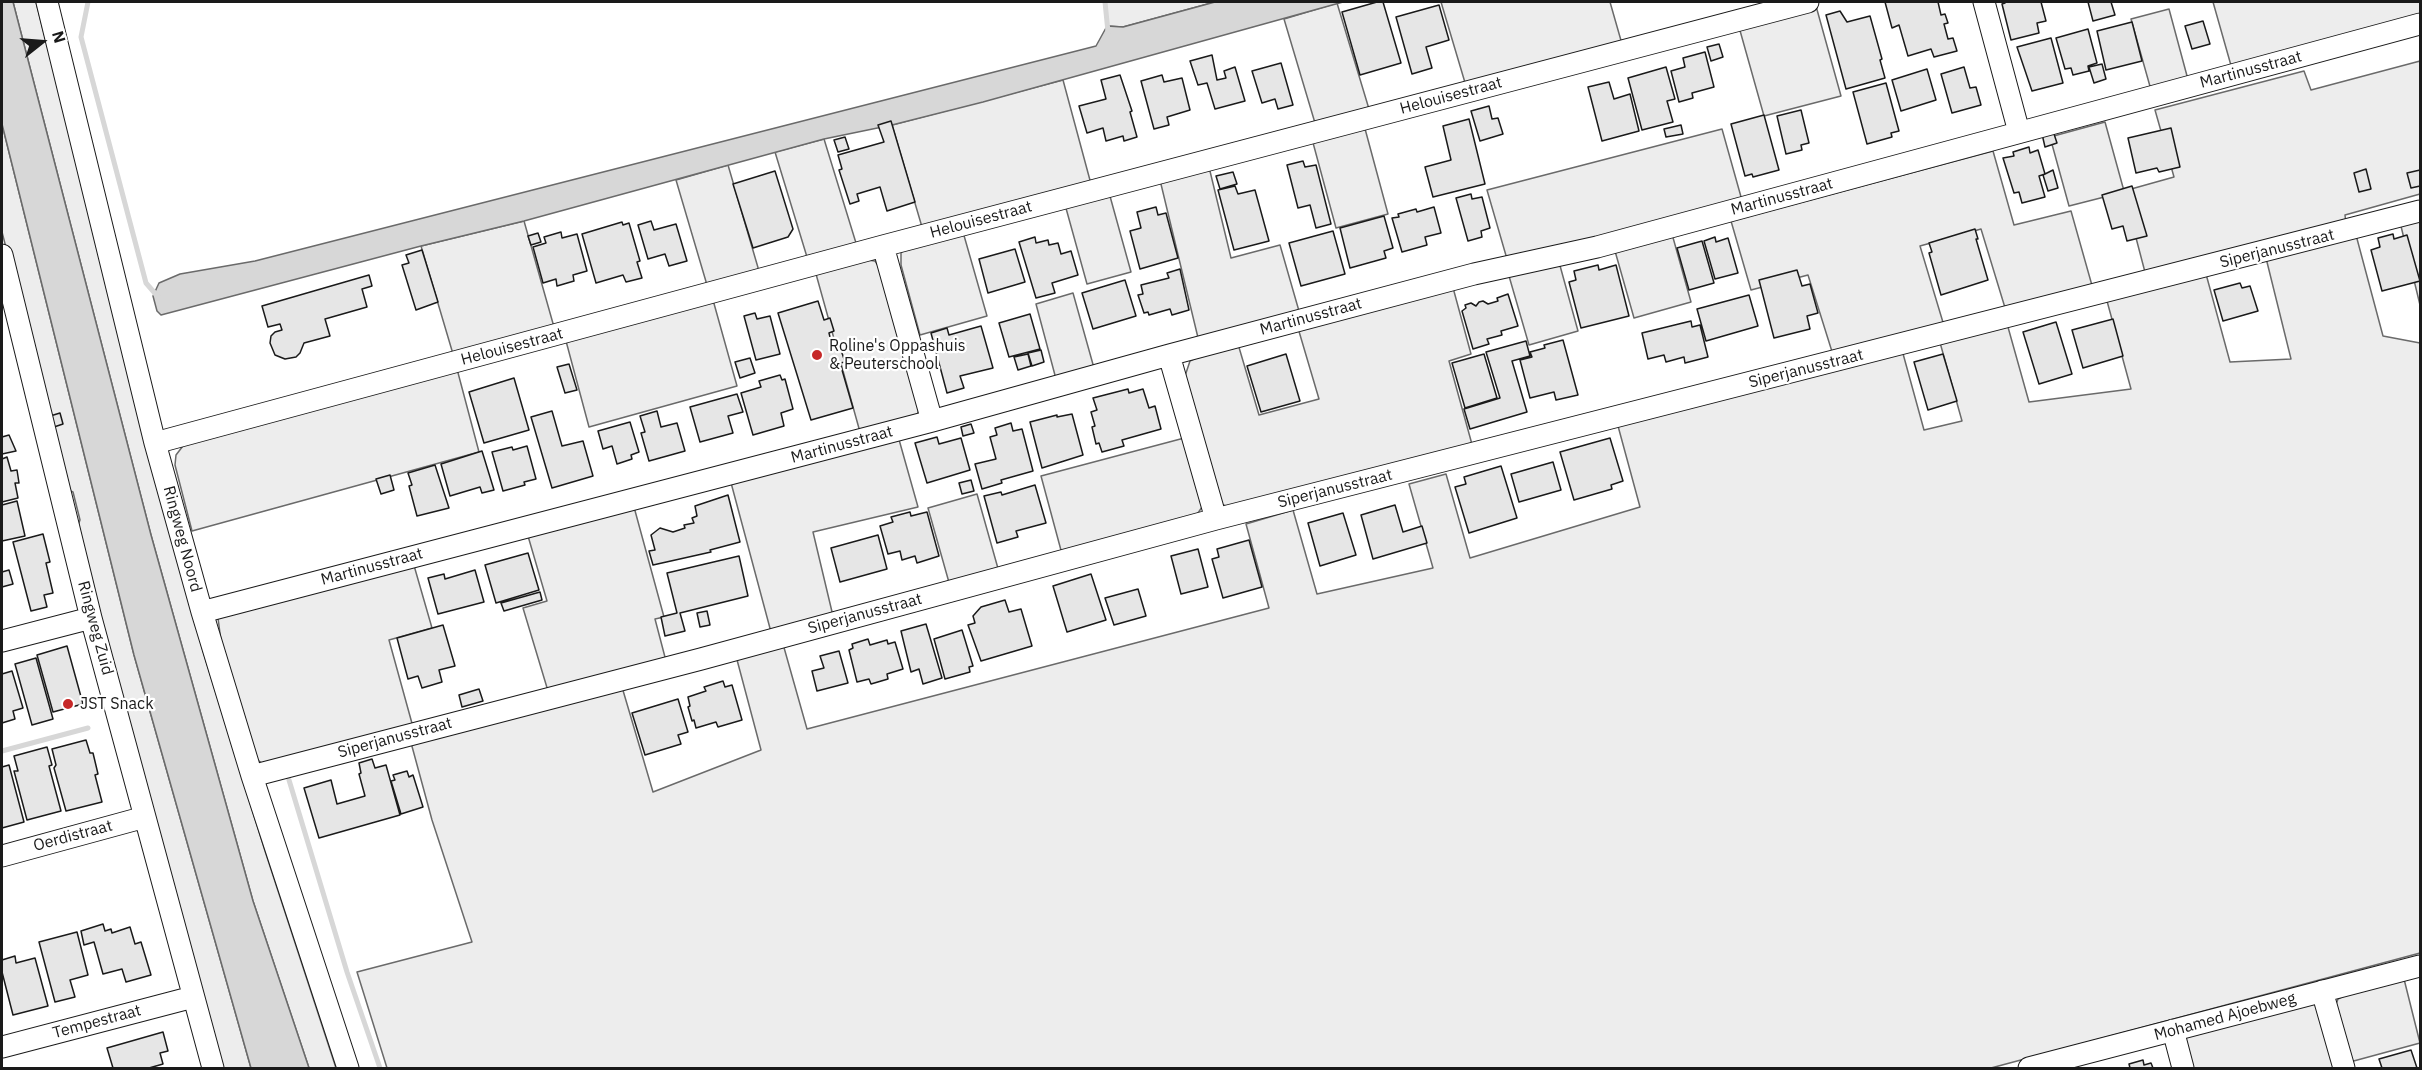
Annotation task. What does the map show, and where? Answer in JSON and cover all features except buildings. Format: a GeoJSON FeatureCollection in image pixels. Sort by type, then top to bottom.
{"type":"FeatureCollection","features":[{"type":"Feature","properties":{"kind":"street","name":"Ringweg Noord"},"geometry":{"type":"LineString","coordinates":[[47,2],[155,443],[202,612],[252,776],[348,1068]]}},
{"type":"Feature","properties":{"kind":"street","name":"Helouisestraat"},"geometry":{"type":"LineString","coordinates":[[155,443],[883,246],[1808,2]]}},
{"type":"Feature","properties":{"kind":"street"},"geometry":{"type":"LineString","coordinates":[[1984,2],[2019,132]]}},
{"type":"Feature","properties":{"kind":"street","name":"Martinusstraat"},"geometry":{"type":"LineString","coordinates":[[202,612],[932,422],[1169,355],[1473,274],[1597,247],[2421,24]]}},
{"type":"Feature","properties":{"kind":"street","name":"Siperjanusstraat"},"geometry":{"type":"LineString","coordinates":[[252,776],[701,659],[1216,519],[2421,212]]}},
{"type":"Feature","properties":{"kind":"street"},"geometry":{"type":"LineString","coordinates":[[883,246],[932,422]]}},
{"type":"Feature","properties":{"kind":"street","name":"Ringweg Zuid"},"geometry":{"type":"LineString","coordinates":[[2,255],[91,618],[213,1068]]}},
{"type":"Feature","properties":{"kind":"street"},"geometry":{"type":"LineString","coordinates":[[1169,355],[1216,519]]}},
{"type":"Feature","properties":{"kind":"street"},"geometry":{"type":"LineString","coordinates":[[2,640],[91,618]]}},
{"type":"Feature","properties":{"kind":"street","name":"Oerdistraat"},"geometry":{"type":"LineString","coordinates":[[2,856],[145,817]]}},
{"type":"Feature","properties":{"kind":"street","name":"Mohamed Ajoebweg"},"geometry":{"type":"LineString","coordinates":[[2029,1068],[2421,966]]}},
{"type":"Feature","properties":{"kind":"street"},"geometry":{"type":"LineString","coordinates":[[2322,991],[2344,1068]]}},
{"type":"Feature","properties":{"kind":"street","name":"Tempestraat"},"geometry":{"type":"LineString","coordinates":[[2,1047],[193,997]]}},
{"type":"Feature","properties":{"kind":"street"},"geometry":{"type":"LineString","coordinates":[[2173,1030],[2183,1068]]}},
{"type":"Feature","properties":{"kind":"shaded area"},"geometry":{"type":"Polygon","coordinates":[[[2,2],[13,2],[151,535],[253,901],[309,1068],[251,1068],[134,655],[2,124],[2,2]]]}},
{"type":"Feature","properties":{"kind":"shaded area"},"geometry":{"type":"Polygon","coordinates":[[[13,2],[36,2],[203,651],[336,1068],[309,1068],[253,901],[151,535],[13,2]]]}},
{"type":"Feature","properties":{"kind":"shaded area"},"geometry":{"type":"Polygon","coordinates":[[[1105,2],[1215,2],[1123,27],[1107,26],[1105,2]]]}},
{"type":"Feature","properties":{"kind":"shaded area"},"geometry":{"type":"Polygon","coordinates":[[[1215,2],[1343,2],[983,102],[824,139],[524,221],[161,315],[157,311],[153,296],[159,283],[180,274],[255,261],[1096,46],[1107,26],[1123,27],[1215,2]]]}},
{"type":"Feature","properties":{"kind":"shaded area"},"geometry":{"type":"Polygon","coordinates":[[[1441,2],[1610,2],[1622,44],[1466,86],[1441,2]]]}},
{"type":"Feature","properties":{"kind":"shaded area"},"geometry":{"type":"Polygon","coordinates":[[[2213,2],[2420,2],[2420,26],[2234,76],[2213,2]]]}},
{"type":"Feature","properties":{"kind":"shaded area"},"geometry":{"type":"Polygon","coordinates":[[[1337,3],[1369,109],[1315,123],[1284,19],[1337,3]]]}},
{"type":"Feature","properties":{"kind":"shaded area"},"geometry":{"type":"Polygon","coordinates":[[[1816,6],[1841,96],[1764,116],[1739,27],[1816,6]]]}},
{"type":"Feature","properties":{"kind":"shaded area"},"geometry":{"type":"Polygon","coordinates":[[[2169,9],[2190,87],[2153,97],[2131,19],[2169,9]]]}},
{"type":"Feature","properties":{"kind":"shaded area"},"geometry":{"type":"Polygon","coordinates":[[[2420,61],[2420,194],[2345,215],[2346,224],[2146,276],[2124,192],[2069,206],[2050,137],[2105,122],[2124,191],[2174,177],[2155,110],[2304,71],[2311,90],[2420,61]]]}},
{"type":"Feature","properties":{"kind":"shaded area"},"geometry":{"type":"Polygon","coordinates":[[[1063,80],[1091,184],[922,227],[892,125],[1063,80]]]}},
{"type":"Feature","properties":{"kind":"shaded area"},"geometry":{"type":"Polygon","coordinates":[[[2,124],[134,655],[251,1068],[219,1068],[77,528],[80,520],[73,492],[68,490],[2,232],[2,124]]]}},
{"type":"Feature","properties":{"kind":"shaded area"},"geometry":{"type":"Polygon","coordinates":[[[1364,125],[1388,214],[1336,228],[1312,139],[1364,125]]]}},
{"type":"Feature","properties":{"kind":"shaded area"},"geometry":{"type":"Polygon","coordinates":[[[1722,129],[1743,204],[1507,259],[1487,190],[1722,129]]]}},
{"type":"Feature","properties":{"kind":"shaded area"},"geometry":{"type":"Polygon","coordinates":[[[824,139],[856,243],[807,257],[775,152],[824,139]]]}},
{"type":"Feature","properties":{"kind":"shaded area"},"geometry":{"type":"Polygon","coordinates":[[[1993,151],[2014,225],[2071,211],[2093,289],[2006,311],[1981,229],[1920,246],[1945,329],[1834,358],[1808,275],[1751,290],[1731,221],[1993,151]]]}},
{"type":"Feature","properties":{"kind":"shaded area"},"geometry":{"type":"Polygon","coordinates":[[[728,165],[759,271],[707,285],[676,180],[728,165]]]}},
{"type":"Feature","properties":{"kind":"shaded area"},"geometry":{"type":"Polygon","coordinates":[[[1209,167],[1231,258],[1280,245],[1301,318],[1200,346],[1160,180],[1209,167]]]}},
{"type":"Feature","properties":{"kind":"shaded area"},"geometry":{"type":"Polygon","coordinates":[[[1108,189],[1131,272],[1087,284],[1064,201],[1108,189]]]}},
{"type":"Feature","properties":{"kind":"shaded area"},"geometry":{"type":"Polygon","coordinates":[[[2420,217],[2420,305],[2400,222],[2420,217]]]}},
{"type":"Feature","properties":{"kind":"shaded area"},"geometry":{"type":"Polygon","coordinates":[[[524,221],[554,327],[453,354],[421,246],[524,221]]]}},
{"type":"Feature","properties":{"kind":"shaded area"},"geometry":{"type":"Polygon","coordinates":[[[963,232],[987,316],[920,335],[901,265],[901,253],[905,248],[963,232]]]}},
{"type":"Feature","properties":{"kind":"shaded area"},"geometry":{"type":"Polygon","coordinates":[[[1672,234],[1691,302],[1634,318],[1615,251],[1672,234]]]}},
{"type":"Feature","properties":{"kind":"shaded area"},"geometry":{"type":"Polygon","coordinates":[[[2356,235],[2383,336],[2420,343],[2420,953],[1991,1068],[387,1068],[357,972],[472,942],[432,820],[410,739],[622,687],[653,792],[761,750],[736,656],[783,644],[807,729],[1269,608],[1246,524],[1293,510],[1317,594],[1433,568],[1409,484],[1446,474],[1470,558],[1640,507],[1618,426],[1902,350],[1924,430],[1962,421],[1939,339],[2006,320],[2029,402],[2131,389],[2107,301],[2206,274],[2230,362],[2291,359],[2266,258],[2356,235]]]}},
{"type":"Feature","properties":{"kind":"shaded area"},"geometry":{"type":"Polygon","coordinates":[[[867,260],[875,261],[881,270],[920,408],[916,417],[860,432],[816,274],[867,260]]]}},
{"type":"Feature","properties":{"kind":"shaded area"},"geometry":{"type":"Polygon","coordinates":[[[1559,262],[1578,331],[1529,345],[1509,276],[1559,262]]]}},
{"type":"Feature","properties":{"kind":"shaded area"},"geometry":{"type":"Polygon","coordinates":[[[1452,284],[1471,354],[1449,361],[1473,448],[1230,507],[1220,504],[1184,379],[1190,361],[1238,344],[1259,415],[1319,399],[1298,328],[1452,284]]]}},
{"type":"Feature","properties":{"kind":"shaded area"},"geometry":{"type":"Polygon","coordinates":[[[1073,293],[1094,368],[1056,379],[1036,304],[1073,293]]]}},
{"type":"Feature","properties":{"kind":"shaded area"},"geometry":{"type":"Polygon","coordinates":[[[713,300],[737,386],[589,427],[566,341],[713,300]]]}},
{"type":"Feature","properties":{"kind":"shaded area"},"geometry":{"type":"Polygon","coordinates":[[[457,369],[479,452],[192,531],[175,465],[176,455],[186,442],[457,369]]]}},
{"type":"Feature","properties":{"kind":"shaded area"},"geometry":{"type":"Polygon","coordinates":[[[898,436],[918,507],[813,532],[833,616],[771,632],[730,479],[898,436]]]}},
{"type":"Feature","properties":{"kind":"shaded area"},"geometry":{"type":"Polygon","coordinates":[[[1188,437],[1202,507],[1196,516],[1062,554],[1041,476],[1188,437]]]}},
{"type":"Feature","properties":{"kind":"shaded area"},"geometry":{"type":"Polygon","coordinates":[[[977,494],[999,572],[950,586],[928,508],[977,494]]]}},
{"type":"Feature","properties":{"kind":"shaded area"},"geometry":{"type":"Polygon","coordinates":[[[634,507],[664,617],[655,619],[666,661],[548,691],[523,608],[547,601],[528,536],[634,507]]]}},
{"type":"Feature","properties":{"kind":"shaded area"},"geometry":{"type":"Polygon","coordinates":[[[413,562],[432,628],[389,640],[413,727],[262,763],[256,759],[221,641],[218,618],[413,562]]]}},
{"type":"Feature","properties":{"kind":"shaded area"},"geometry":{"type":"Polygon","coordinates":[[[2404,979],[2420,1043],[2350,1062],[2335,1007],[2338,999],[2404,979]]]}},
{"type":"Feature","properties":{"kind":"shaded area"},"geometry":{"type":"Polygon","coordinates":[[[2315,999],[2338,1068],[2188,1068],[2185,1036],[2315,999]]]}},
{"type":"Feature","properties":{"kind":"waterway"},"geometry":{"type":"LineString","coordinates":[[88,2],[81,37],[146,283],[159,298]]}},
{"type":"Feature","properties":{"kind":"waterway"},"geometry":{"type":"LineString","coordinates":[[1105,2],[1108,32]]}},
{"type":"Feature","properties":{"kind":"waterway"},"geometry":{"type":"LineString","coordinates":[[2,751],[88,728]]}},
{"type":"Feature","properties":{"kind":"waterway"},"geometry":{"type":"LineString","coordinates":[[289,780],[347,972],[380,1068]]}},
{"type":"Feature","properties":{"kind":"place","name":"Roline's Oppashuis & Peuterschool"},"geometry":{"type":"Point","coordinates":[817,355]}},
{"type":"Feature","properties":{"kind":"place","name":"JST Snack"},"geometry":{"type":"Point","coordinates":[68,704]}}]}
